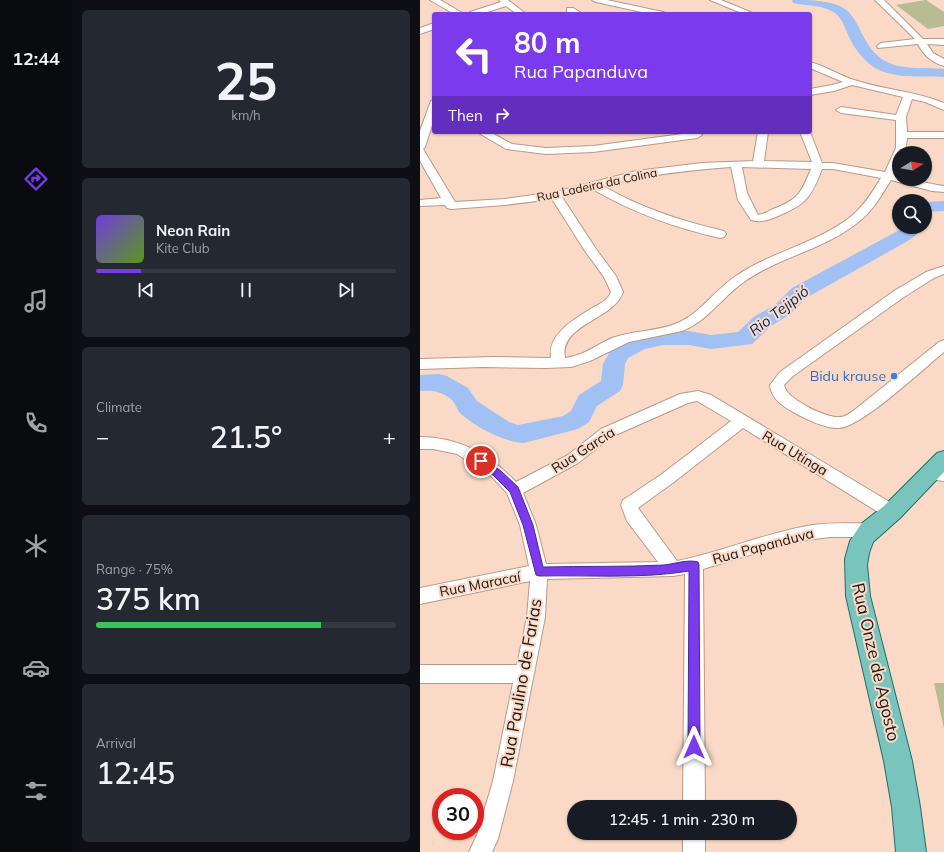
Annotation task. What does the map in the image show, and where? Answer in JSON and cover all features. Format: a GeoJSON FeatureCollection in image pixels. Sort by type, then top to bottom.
{"type":"FeatureCollection","features":[{"type":"Feature","properties":{"kind":"main road","name":"Rua Onze de Agosto"},"geometry":{"type":"LineString","coordinates":[[911,852],[906,807],[898,761],[858,596],[856,556],[859,546],[868,530],[936,475],[944,458]]}},
{"type":"Feature","properties":{"kind":"street"},"geometry":{"type":"LineString","coordinates":[[434,0],[456,12]]}},
{"type":"Feature","properties":{"kind":"street"},"geometry":{"type":"LineString","coordinates":[[596,0],[654,12]]}},
{"type":"Feature","properties":{"kind":"street"},"geometry":{"type":"LineString","coordinates":[[630,12],[647,0]]}},
{"type":"Feature","properties":{"kind":"street"},"geometry":{"type":"LineString","coordinates":[[714,0],[743,12]]}},
{"type":"Feature","properties":{"kind":"street"},"geometry":{"type":"LineString","coordinates":[[879,0],[889,8],[921,41],[925,50],[930,55],[944,63]]}},
{"type":"Feature","properties":{"kind":"street"},"geometry":{"type":"LineString","coordinates":[[478,12],[505,1],[519,12]]}},
{"type":"Feature","properties":{"kind":"street"},"geometry":{"type":"LineString","coordinates":[[420,31],[432,27]]}},
{"type":"Feature","properties":{"kind":"street"},"geometry":{"type":"LineString","coordinates":[[881,46],[921,41],[944,42]]}},
{"type":"Feature","properties":{"kind":"street"},"geometry":{"type":"LineString","coordinates":[[812,66],[833,76],[851,82],[928,100],[944,108]]}},
{"type":"Feature","properties":{"kind":"street"},"geometry":{"type":"LineString","coordinates":[[812,92],[834,88],[851,82]]}},
{"type":"Feature","properties":{"kind":"street"},"geometry":{"type":"LineString","coordinates":[[420,364],[559,362],[580,360],[604,347],[626,339],[683,326],[701,315],[712,302],[736,281],[838,231],[853,220],[868,205],[887,176],[900,150],[902,135],[900,118],[903,105],[910,95]]}},
{"type":"Feature","properties":{"kind":"street"},"geometry":{"type":"LineString","coordinates":[[420,105],[432,104]]}},
{"type":"Feature","properties":{"kind":"street"},"geometry":{"type":"LineString","coordinates":[[420,147],[432,110]]}},
{"type":"Feature","properties":{"kind":"street"},"geometry":{"type":"LineString","coordinates":[[841,110],[900,118]]}},
{"type":"Feature","properties":{"kind":"street"},"geometry":{"type":"LineString","coordinates":[[758,164],[763,134]]}},
{"type":"Feature","properties":{"kind":"street"},"geometry":{"type":"LineString","coordinates":[[736,164],[739,188],[749,210],[755,218],[763,218],[789,207],[800,200],[808,190],[818,164],[806,134]]}},
{"type":"Feature","properties":{"kind":"street"},"geometry":{"type":"LineString","coordinates":[[486,135],[510,147],[528,150],[568,151],[697,135]]}},
{"type":"Feature","properties":{"kind":"street"},"geometry":{"type":"LineString","coordinates":[[902,135],[944,135]]}},
{"type":"Feature","properties":{"kind":"street"},"geometry":{"type":"LineString","coordinates":[[420,152],[449,203]]}},
{"type":"Feature","properties":{"kind":"street","name":"Rua Ladeira da Colina"},"geometry":{"type":"LineString","coordinates":[[420,203],[506,202],[555,195],[636,174],[702,166],[736,164],[818,164],[848,168],[887,176],[932,188],[944,189]]}},
{"type":"Feature","properties":{"kind":"street"},"geometry":{"type":"LineString","coordinates":[[592,185],[622,200],[660,216],[720,234]]}},
{"type":"Feature","properties":{"kind":"street"},"geometry":{"type":"LineString","coordinates":[[555,195],[591,251],[610,276],[617,292],[615,298],[610,303],[574,327],[559,342],[557,348],[559,362]]}},
{"type":"Feature","properties":{"kind":"street"},"geometry":{"type":"LineString","coordinates":[[944,270],[930,275],[899,294],[780,379],[776,385],[778,393],[786,400],[827,420],[840,422],[848,421],[862,412],[944,345]]}},
{"type":"Feature","properties":{"kind":"street","name":"Rua Utinga"},"geometry":{"type":"LineString","coordinates":[[698,396],[706,399],[892,512]]}},
{"type":"Feature","properties":{"kind":"street","name":"Rua Garcia"},"geometry":{"type":"LineString","coordinates":[[514,490],[573,459],[606,433],[685,398],[698,396]]}},
{"type":"Feature","properties":{"kind":"street"},"geometry":{"type":"LineString","coordinates":[[673,569],[633,516],[629,505],[668,478],[742,421]]}},
{"type":"Feature","properties":{"kind":"street"},"geometry":{"type":"LineString","coordinates":[[420,443],[433,443],[461,449],[487,465],[514,490]]}},
{"type":"Feature","properties":{"kind":"street","name":"Rua Paulino de Farias"},"geometry":{"type":"LineString","coordinates":[[480,852],[487,838],[503,781],[536,618],[539,572],[528,525],[514,490]]}},
{"type":"Feature","properties":{"kind":"street","name":"Rua Papanduva"},"geometry":{"type":"LineString","coordinates":[[539,572],[673,569],[694,565],[740,550],[805,533],[821,531],[868,530]]}},
{"type":"Feature","properties":{"kind":"street"},"geometry":{"type":"LineString","coordinates":[[694,565],[694,800]]}},
{"type":"Feature","properties":{"kind":"street","name":"Rua Maracaí"},"geometry":{"type":"LineString","coordinates":[[420,596],[539,572]]}},
{"type":"Feature","properties":{"kind":"street"},"geometry":{"type":"LineString","coordinates":[[420,674],[524,674]]}},
{"type":"Feature","properties":{"kind":"street"},"geometry":{"type":"LineString","coordinates":[[694,840],[694,852]]}},
{"type":"Feature","properties":{"kind":"green space"},"geometry":{"type":"Polygon","coordinates":[[[926,0],[944,12],[944,26],[928,29],[896,5],[926,0]]]}},
{"type":"Feature","properties":{"kind":"green space"},"geometry":{"type":"Polygon","coordinates":[[[934,683],[944,683],[944,729],[934,683]]]}},
{"type":"Feature","properties":{"kind":"waterway","name":"Rio Tejipió"},"geometry":{"type":"LineString","coordinates":[[798,0],[826,5],[840,11],[848,21],[862,48],[879,64],[890,69],[897,70],[944,73]]}},
{"type":"Feature","properties":{"kind":"waterway","name":"Rio Tejipió"},"geometry":{"type":"LineString","coordinates":[[932,207],[944,206]]}},
{"type":"Feature","properties":{"kind":"waterway","name":"Rio Tejipió"},"geometry":{"type":"LineString","coordinates":[[420,383],[439,382],[460,394],[469,407],[500,428],[518,434],[524,434],[570,423],[581,416],[587,401],[612,385],[614,364],[620,353],[639,343],[663,338],[689,338],[711,342],[744,339],[763,321],[782,310],[799,293],[905,234]]}},
{"type":"Feature","properties":{"kind":"place","name":"Bidu krause"},"geometry":{"type":"Point","coordinates":[894,376]}},
{"type":"Feature","properties":{"kind":"route"},"geometry":{"type":"LineString","coordinates":[[481,461],[498,474],[514,490],[528,525],[539,572],[673,569],[694,565],[694,747]]}}]}
